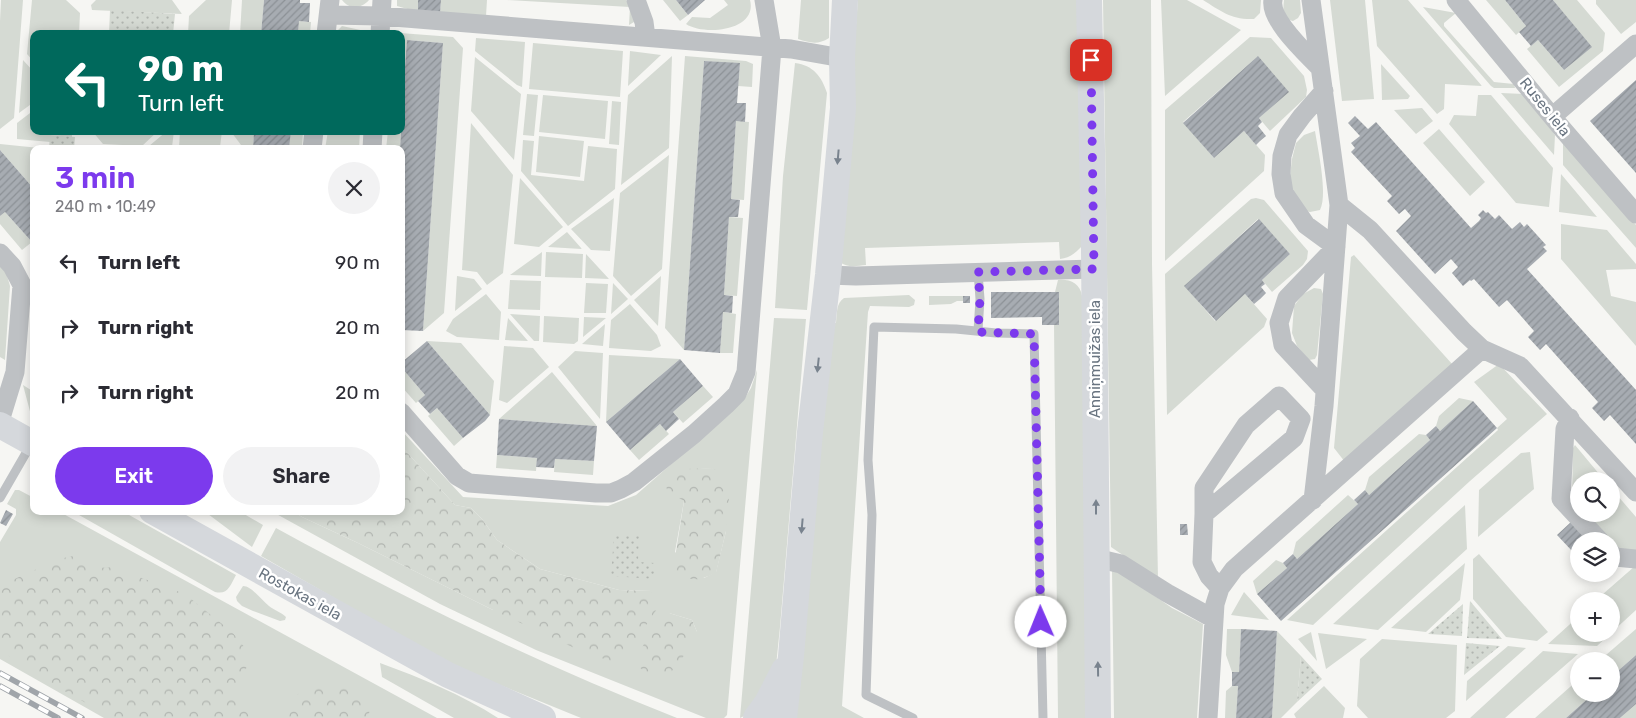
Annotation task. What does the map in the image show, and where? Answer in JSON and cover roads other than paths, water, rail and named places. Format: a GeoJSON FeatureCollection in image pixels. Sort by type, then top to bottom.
{"type":"FeatureCollection","features":[{"type":"Feature","properties":{"kind":"street"},"geometry":{"type":"LineString","coordinates":[[636,0],[644,22],[646,38]]}},
{"type":"Feature","properties":{"kind":"street"},"geometry":{"type":"LineString","coordinates":[[405,417],[457,476],[469,483],[611,493],[634,482],[694,434],[737,394],[746,372],[772,48],[764,0]]}},
{"type":"Feature","properties":{"kind":"street"},"geometry":{"type":"LineString","coordinates":[[784,718],[810,432],[828,275],[843,108],[842,58],[845,0]]}},
{"type":"Feature","properties":{"kind":"street","name":"Anniņmuižas iela"},"geometry":{"type":"LineString","coordinates":[[1089,0],[1094,269],[1098,718]]}},
{"type":"Feature","properties":{"kind":"street"},"geometry":{"type":"LineString","coordinates":[[1273,0],[1272,5],[1282,27],[1320,68]]}},
{"type":"Feature","properties":{"kind":"street"},"geometry":{"type":"LineString","coordinates":[[1312,0],[1339,205],[1325,390],[1313,500]]}},
{"type":"Feature","properties":{"kind":"street","name":"Ruses iela"},"geometry":{"type":"LineString","coordinates":[[1456,0],[1636,214]]}},
{"type":"Feature","properties":{"kind":"street"},"geometry":{"type":"LineString","coordinates":[[326,30],[329,8],[381,17],[772,48],[842,58]]}},
{"type":"Feature","properties":{"kind":"street"},"geometry":{"type":"LineString","coordinates":[[1553,116],[1636,44]]}},
{"type":"Feature","properties":{"kind":"street"},"geometry":{"type":"LineString","coordinates":[[1324,91],[1288,135],[1282,156],[1281,174],[1284,193],[1306,225],[1336,247]]}},
{"type":"Feature","properties":{"kind":"street"},"geometry":{"type":"LineString","coordinates":[[1339,205],[1370,230],[1464,332],[1482,348],[1520,366],[1570,418],[1636,492]]}},
{"type":"Feature","properties":{"kind":"street"},"geometry":{"type":"LineString","coordinates":[[1325,390],[1283,345],[1278,323],[1286,298],[1336,247]]}},
{"type":"Feature","properties":{"kind":"street"},"geometry":{"type":"LineString","coordinates":[[0,252],[28,285],[15,372],[0,423],[30,442]]}},
{"type":"Feature","properties":{"kind":"street"},"geometry":{"type":"LineString","coordinates":[[828,275],[856,276],[1094,269]]}},
{"type":"Feature","properties":{"kind":"street"},"geometry":{"type":"LineString","coordinates":[[1208,718],[1215,604],[1220,588],[1234,570],[1482,348]]}},
{"type":"Feature","properties":{"kind":"street"},"geometry":{"type":"LineString","coordinates":[[1204,514],[1294,438],[1301,419],[1279,396],[1246,425],[1204,488],[1202,562],[1209,576],[1220,588]]}},
{"type":"Feature","properties":{"kind":"street"},"geometry":{"type":"LineString","coordinates":[[1570,418],[1566,429],[1561,499],[1592,532]]}},
{"type":"Feature","properties":{"kind":"street","name":"Rostokas iela"},"geometry":{"type":"LineString","coordinates":[[159,515],[448,675],[515,718]]}},
{"type":"Feature","properties":{"kind":"street"},"geometry":{"type":"LineString","coordinates":[[1620,557],[1636,559]]}},
{"type":"Feature","properties":{"kind":"street"},"geometry":{"type":"LineString","coordinates":[[1096,558],[1121,564],[1214,620]]}},
{"type":"Feature","properties":{"kind":"street"},"geometry":{"type":"LineString","coordinates":[[756,718],[776,686],[791,656]]}},
{"type":"Feature","properties":{"kind":"street","name":"Rostokas iela"},"geometry":{"type":"LineString","coordinates":[[448,675],[543,718]]}},
{"type":"Feature","properties":{"kind":"lane"},"geometry":{"type":"LineString","coordinates":[[978,272],[980,299],[978,332]]}},
{"type":"Feature","properties":{"kind":"lane"},"geometry":{"type":"LineString","coordinates":[[913,718],[866,695],[872,515],[868,460],[874,327],[956,329],[978,332],[1034,334],[1043,718]]}},
{"type":"Feature","properties":{"kind":"lane"},"geometry":{"type":"LineString","coordinates":[[0,498],[30,449]]}},
{"type":"Feature","properties":{"kind":"railway"},"geometry":{"type":"LineString","coordinates":[[0,673],[82,718]]}},
{"type":"Feature","properties":{"kind":"railway"},"geometry":{"type":"LineString","coordinates":[[0,686],[58,718]]}}]}
